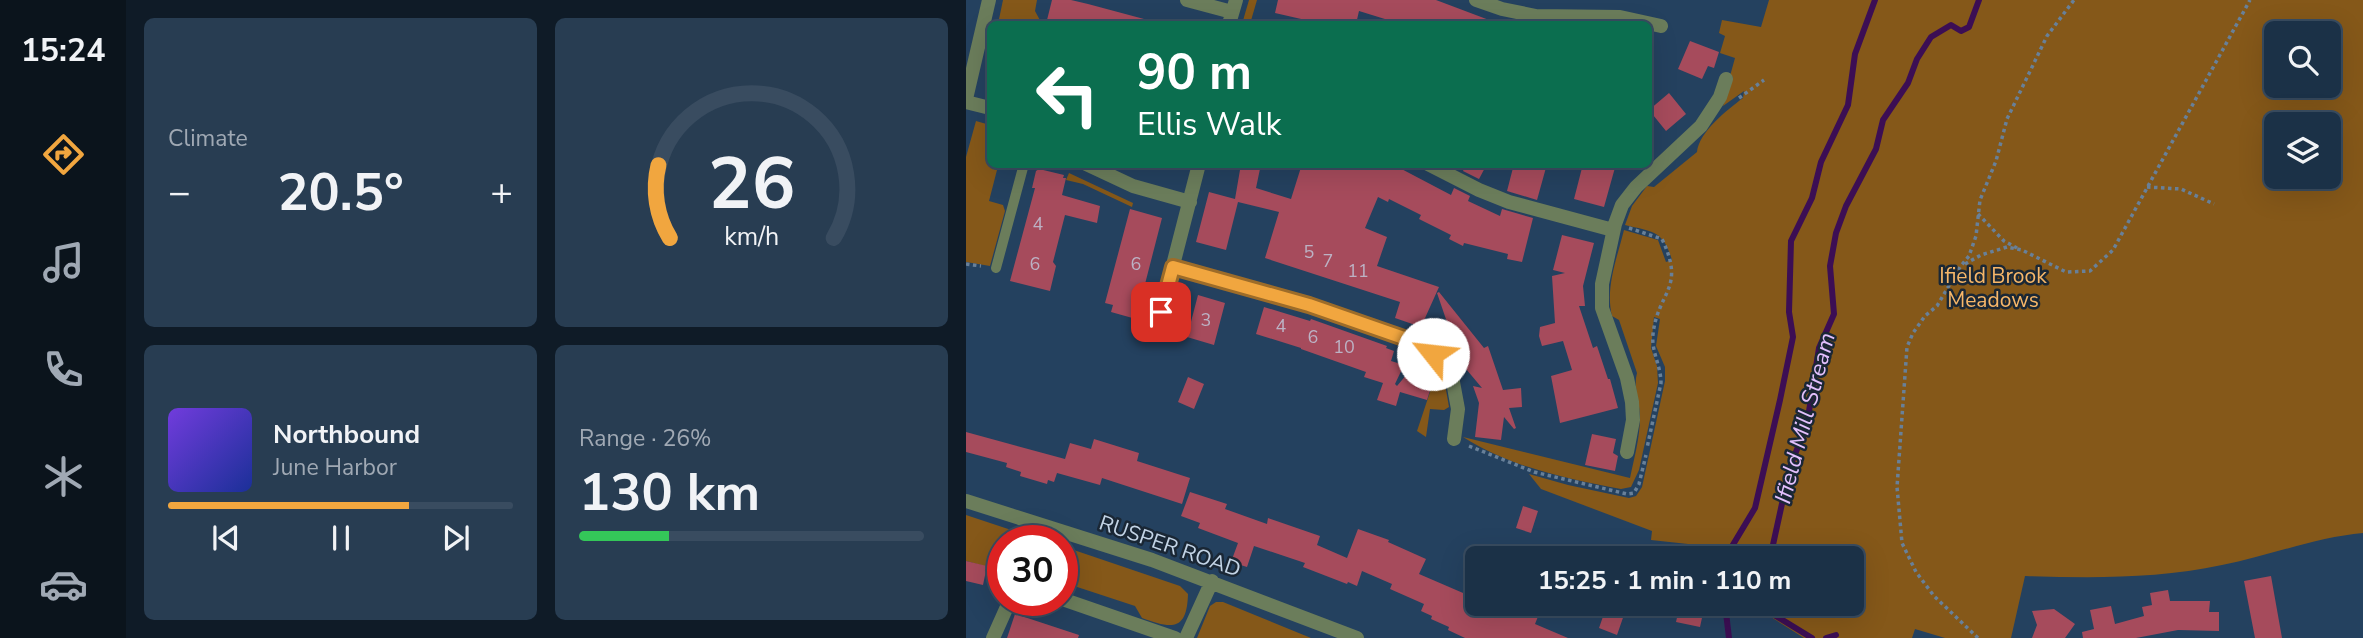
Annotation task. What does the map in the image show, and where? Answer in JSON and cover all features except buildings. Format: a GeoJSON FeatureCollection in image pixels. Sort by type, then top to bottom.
{"type":"FeatureCollection","features":[{"type":"Feature","properties":{"kind":"street"},"geometry":{"type":"LineString","coordinates":[[987,107],[966,100],[989,0]]}},
{"type":"Feature","properties":{"kind":"street"},"geometry":{"type":"LineString","coordinates":[[1187,0],[1232,12]]}},
{"type":"Feature","properties":{"kind":"street"},"geometry":{"type":"LineString","coordinates":[[1476,0],[1536,16],[1620,17],[1638,21]]}},
{"type":"Feature","properties":{"kind":"street"},"geometry":{"type":"LineString","coordinates":[[1652,24],[1661,26]]}},
{"type":"Feature","properties":{"kind":"street"},"geometry":{"type":"LineString","coordinates":[[1627,452],[1633,419],[1632,402],[1627,378],[1602,308],[1602,284],[1614,227],[1622,205],[1636,187],[1701,126],[1720,97],[1726,79]]}},
{"type":"Feature","properties":{"kind":"street"},"geometry":{"type":"LineString","coordinates":[[1095,168],[1133,186],[1190,202]]}},
{"type":"Feature","properties":{"kind":"street"},"geometry":{"type":"LineString","coordinates":[[1155,335],[1198,168]]}},
{"type":"Feature","properties":{"kind":"street"},"geometry":{"type":"LineString","coordinates":[[1436,168],[1509,202],[1614,227]]}},
{"type":"Feature","properties":{"kind":"street"},"geometry":{"type":"LineString","coordinates":[[1173,267],[1309,305],[1421,344],[1440,363],[1453,382],[1458,409],[1454,439]]}},
{"type":"Feature","properties":{"kind":"street","name":"RUSPER ROAD"},"geometry":{"type":"LineString","coordinates":[[966,501],[1212,581],[1357,638]]}},
{"type":"Feature","properties":{"kind":"street"},"geometry":{"type":"LineString","coordinates":[[1186,638],[1212,581]]}},
{"type":"Feature","properties":{"kind":"street"},"geometry":{"type":"LineString","coordinates":[[1078,605],[1175,638]]}},
{"type":"Feature","properties":{"kind":"street"},"geometry":{"type":"LineString","coordinates":[[993,638],[1003,616]]}},
{"type":"Feature","properties":{"kind":"lane"},"geometry":{"type":"LineString","coordinates":[[996,268],[1023,168]]}},
{"type":"Feature","properties":{"kind":"path"},"geometry":{"type":"LineString","coordinates":[[1978,638],[1934,596],[1916,572],[1902,543],[1898,487],[1907,347],[1913,333],[1925,316],[1937,306],[1969,256],[1980,200],[1996,161],[2007,118],[2047,36],[2074,0]]}},
{"type":"Feature","properties":{"kind":"path"},"geometry":{"type":"LineString","coordinates":[[1978,213],[2004,241],[2066,272],[2091,271],[2113,250],[2250,0]]}},
{"type":"Feature","properties":{"kind":"path"},"geometry":{"type":"LineString","coordinates":[[2147,187],[2181,189],[2214,204]]}},
{"type":"Feature","properties":{"kind":"path"},"geometry":{"type":"LineString","coordinates":[[1454,439],[1534,472],[1627,494],[1634,493],[1639,484],[1661,383],[1653,334],[1672,283],[1672,269],[1662,239],[1614,227]]}},
{"type":"Feature","properties":{"kind":"path"},"geometry":{"type":"LineString","coordinates":[[1960,267],[1982,255],[2007,247],[2022,250]]}},
{"type":"Feature","properties":{"kind":"green space"},"geometry":{"type":"Polygon","coordinates":[[[1003,0],[1037,0],[1035,11],[1040,21],[999,21],[1003,0]]]}},
{"type":"Feature","properties":{"kind":"green space"},"geometry":{"type":"Polygon","coordinates":[[[1249,0],[1257,0],[1251,21],[1243,21],[1249,0]]]}},
{"type":"Feature","properties":{"kind":"green space","name":"Ifield Brook Meadows"},"geometry":{"type":"Polygon","coordinates":[[[1769,0],[2363,0],[2363,533],[2328,538],[2198,570],[2099,577],[2025,576],[2011,638],[1945,638],[1915,629],[1912,638],[1804,638],[1770,616],[1864,616],[1864,546],[1706,546],[1651,540],[1652,531],[1541,489],[1529,474],[1629,498],[1636,496],[1642,487],[1665,381],[1665,367],[1656,346],[1660,319],[1654,317],[1651,348],[1657,366],[1658,383],[1639,470],[1631,487],[1621,489],[1539,470],[1500,456],[1463,437],[1630,478],[1640,425],[1637,373],[1619,320],[1612,316],[1610,295],[1613,273],[1624,230],[1658,240],[1666,262],[1672,260],[1665,243],[1656,234],[1625,225],[1632,206],[1647,186],[1654,187],[1697,152],[1708,129],[1743,98],[1744,91],[1723,106],[1733,77],[1730,76],[1735,58],[1720,53],[1725,36],[1719,33],[1722,20],[1761,27],[1769,0]]]}},
{"type":"Feature","properties":{"kind":"green space"},"geometry":{"type":"Polygon","coordinates":[[[976,121],[987,124],[987,168],[997,170],[989,201],[1003,205],[1005,211],[990,266],[966,262],[966,157],[976,121]]]}},
{"type":"Feature","properties":{"kind":"green space"},"geometry":{"type":"Polygon","coordinates":[[[1069,173],[1133,203],[1132,207],[1083,184],[1066,180],[1069,173]]]}},
{"type":"Feature","properties":{"kind":"green space"},"geometry":{"type":"Polygon","coordinates":[[[1445,384],[1449,407],[1444,410],[1430,409],[1426,437],[1417,431],[1432,386],[1445,384]]]}},
{"type":"Feature","properties":{"kind":"green space"},"geometry":{"type":"Polygon","coordinates":[[[966,515],[996,525],[987,525],[987,567],[966,561],[966,515]]]}},
{"type":"Feature","properties":{"kind":"green space"},"geometry":{"type":"Polygon","coordinates":[[[1078,551],[1180,586],[1188,594],[1184,616],[1175,624],[1161,624],[1142,618],[1135,606],[1078,587],[1078,551]]]}},
{"type":"Feature","properties":{"kind":"green space"},"geometry":{"type":"Polygon","coordinates":[[[1223,602],[1311,638],[1197,638],[1210,606],[1223,602]]]}},
{"type":"Feature","properties":{"kind":"waterway"},"geometry":{"type":"LineString","coordinates":[[1732,546],[1755,508],[1793,337],[1789,312],[1791,241],[1812,198],[1821,162],[1848,105],[1855,54],[1875,0]]}},
{"type":"Feature","properties":{"kind":"waterway","name":"Ifield Mill Stream"},"geometry":{"type":"LineString","coordinates":[[1773,546],[1790,467],[1807,424],[1819,348],[1834,314],[1830,266],[1836,233],[1846,206],[1876,149],[1883,120],[1908,83],[1917,59],[1931,37],[1951,25],[1961,31],[1969,27],[1979,0]]}},
{"type":"Feature","properties":{"kind":"waterway"},"geometry":{"type":"LineString","coordinates":[[1726,616],[1729,638]]}},
{"type":"Feature","properties":{"kind":"waterway","name":"Ifield Mill Stream"},"geometry":{"type":"LineString","coordinates":[[1776,616],[1812,638]]}},
{"type":"Feature","properties":{"kind":"waterway","name":"Ifield Mill Stream"},"geometry":{"type":"LineString","coordinates":[[1826,638],[1836,635]]}},
{"type":"Feature","properties":{"kind":"route"},"geometry":{"type":"LineString","coordinates":[[1161,312],[1173,267],[1309,305],[1421,344],[1433,354]]}}]}
